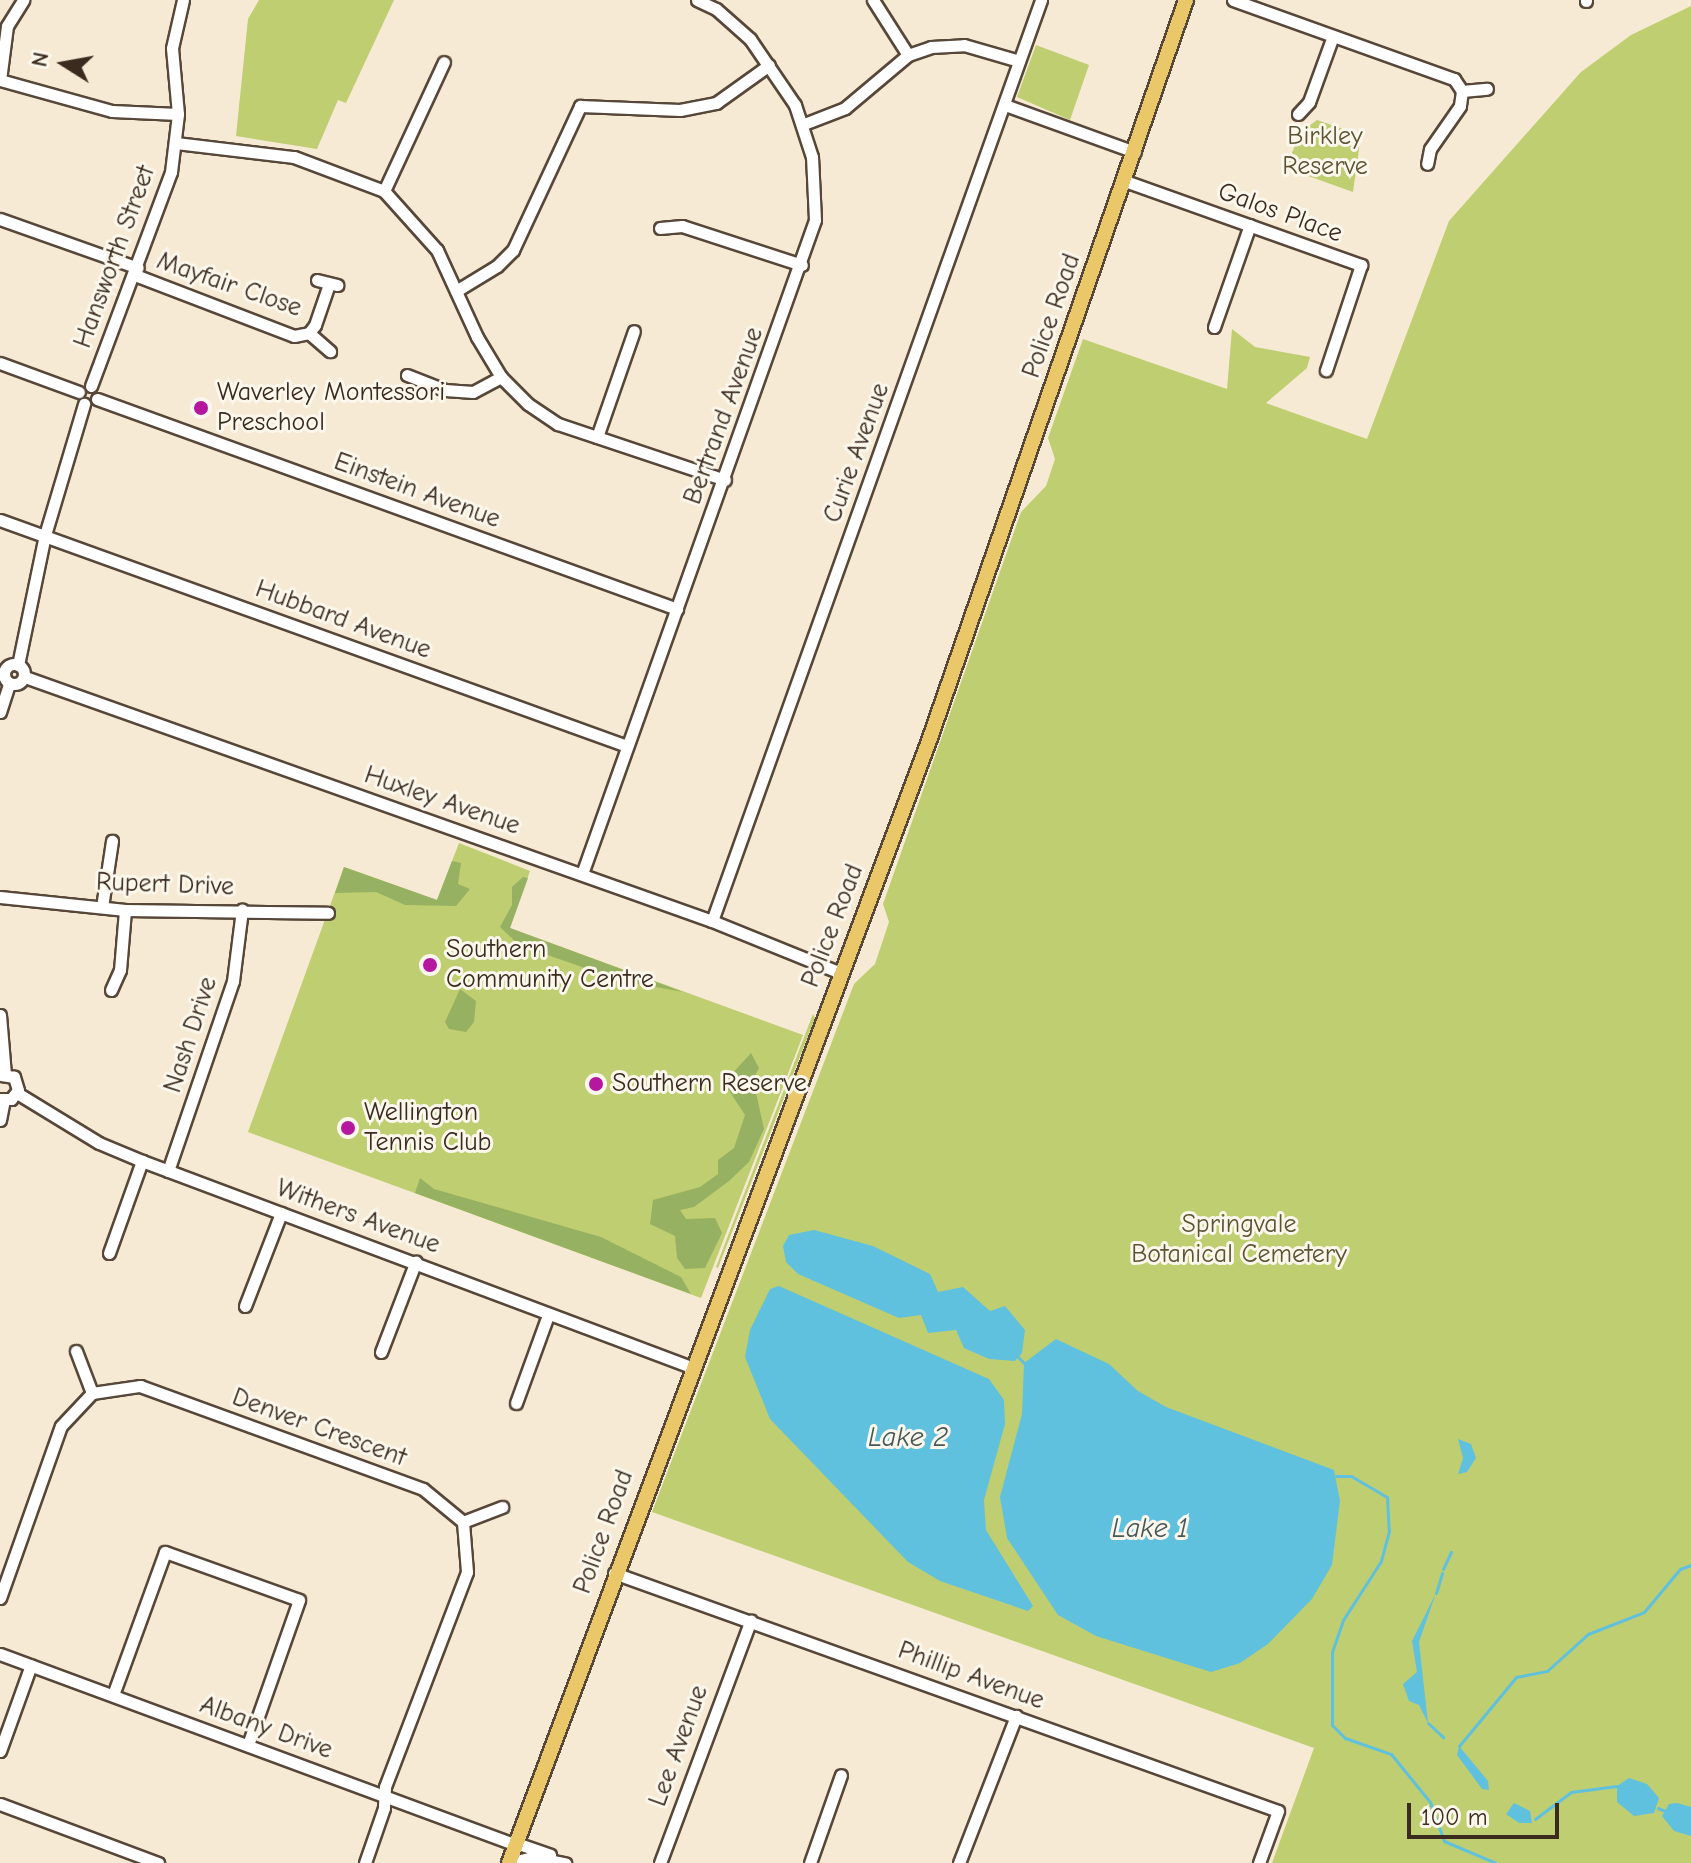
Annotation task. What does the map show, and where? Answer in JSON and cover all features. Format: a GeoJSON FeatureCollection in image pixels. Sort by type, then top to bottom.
{"type":"FeatureCollection","features":[{"type":"Feature","properties":{"kind":"main road","name":"Police Road"},"geometry":{"type":"LineString","coordinates":[[509,1863],[615,1570],[930,738],[1186,0]]}},
{"type":"Feature","properties":{"kind":"street"},"geometry":{"type":"LineString","coordinates":[[23,0],[7,26],[0,80],[112,111],[178,114]]}},
{"type":"Feature","properties":{"kind":"street","name":"Hansworth Street"},"geometry":{"type":"LineString","coordinates":[[85,389],[136,272],[176,143],[178,114],[172,48],[183,0]]}},
{"type":"Feature","properties":{"kind":"street","name":"Bertrand Avenue"},"geometry":{"type":"LineString","coordinates":[[582,874],[802,265],[815,220],[812,157],[804,124],[769,65],[718,4],[697,0]]}},
{"type":"Feature","properties":{"kind":"street"},"geometry":{"type":"LineString","coordinates":[[873,0],[908,55]]}},
{"type":"Feature","properties":{"kind":"street","name":"Curie Avenue"},"geometry":{"type":"LineString","coordinates":[[712,921],[1041,0]]}},
{"type":"Feature","properties":{"kind":"street"},"geometry":{"type":"LineString","coordinates":[[1233,0],[1451,77],[1462,91],[1460,106],[1430,149],[1427,164]]}},
{"type":"Feature","properties":{"kind":"street"},"geometry":{"type":"LineString","coordinates":[[1298,114],[1309,102],[1333,36]]}},
{"type":"Feature","properties":{"kind":"street"},"geometry":{"type":"LineString","coordinates":[[804,124],[868,92],[908,55],[931,47],[964,45],[1019,61]]}},
{"type":"Feature","properties":{"kind":"street"},"geometry":{"type":"LineString","coordinates":[[384,191],[444,62]]}},
{"type":"Feature","properties":{"kind":"street"},"geometry":{"type":"LineString","coordinates":[[456,291],[497,266],[513,250],[580,106],[680,110],[716,103],[769,65]]}},
{"type":"Feature","properties":{"kind":"street"},"geometry":{"type":"LineString","coordinates":[[1462,91],[1487,89]]}},
{"type":"Feature","properties":{"kind":"street"},"geometry":{"type":"LineString","coordinates":[[1005,105],[1135,152]]}},
{"type":"Feature","properties":{"kind":"street"},"geometry":{"type":"LineString","coordinates":[[176,143],[294,157],[384,191],[437,250],[501,377],[558,424],[725,480]]}},
{"type":"Feature","properties":{"kind":"street","name":"Galos Place"},"geometry":{"type":"LineString","coordinates":[[1125,181],[1361,265],[1326,370]]}},
{"type":"Feature","properties":{"kind":"street","name":"Mayfair Close"},"geometry":{"type":"LineString","coordinates":[[0,219],[294,336],[309,333]]}},
{"type":"Feature","properties":{"kind":"street"},"geometry":{"type":"LineString","coordinates":[[1214,327],[1250,225]]}},
{"type":"Feature","properties":{"kind":"street"},"geometry":{"type":"LineString","coordinates":[[660,228],[682,226],[802,265]]}},
{"type":"Feature","properties":{"kind":"street","name":"Mayfair Close"},"geometry":{"type":"LineString","coordinates":[[309,333],[328,283]]}},
{"type":"Feature","properties":{"kind":"street"},"geometry":{"type":"LineString","coordinates":[[597,437],[634,331]]}},
{"type":"Feature","properties":{"kind":"street","name":"Mayfair Close"},"geometry":{"type":"LineString","coordinates":[[309,333],[330,351]]}},
{"type":"Feature","properties":{"kind":"street"},"geometry":{"type":"LineString","coordinates":[[0,363],[85,389],[97,399],[84,404]]}},
{"type":"Feature","properties":{"kind":"street"},"geometry":{"type":"LineString","coordinates":[[407,375],[445,390],[473,392],[501,377]]}},
{"type":"Feature","properties":{"kind":"street"},"geometry":{"type":"LineString","coordinates":[[0,712],[4,676],[18,665],[45,535],[84,404],[85,389]]}},
{"type":"Feature","properties":{"kind":"street","name":"Einstein Avenue"},"geometry":{"type":"LineString","coordinates":[[97,399],[677,609]]}},
{"type":"Feature","properties":{"kind":"street","name":"Hubbard Avenue"},"geometry":{"type":"LineString","coordinates":[[0,520],[627,746]]}},
{"type":"Feature","properties":{"kind":"street"},"geometry":{"type":"LineString","coordinates":[[4,676],[20,683],[25,677],[18,665]]}},
{"type":"Feature","properties":{"kind":"street","name":"Huxley Avenue"},"geometry":{"type":"LineString","coordinates":[[25,677],[712,921],[841,973]]}},
{"type":"Feature","properties":{"kind":"street"},"geometry":{"type":"LineString","coordinates":[[102,907],[112,841]]}},
{"type":"Feature","properties":{"kind":"street","name":"Rupert Drive"},"geometry":{"type":"LineString","coordinates":[[0,897],[125,910],[328,913]]}},
{"type":"Feature","properties":{"kind":"street"},"geometry":{"type":"LineString","coordinates":[[111,990],[120,970],[125,910]]}},
{"type":"Feature","properties":{"kind":"street","name":"Nash Drive"},"geometry":{"type":"LineString","coordinates":[[168,1171],[233,981],[242,910]]}},
{"type":"Feature","properties":{"kind":"street"},"geometry":{"type":"LineString","coordinates":[[0,1015],[3,1074],[17,1081],[17,1093],[2,1100],[0,1120]]}},
{"type":"Feature","properties":{"kind":"street","name":"Withers Avenue"},"geometry":{"type":"LineString","coordinates":[[17,1093],[99,1143],[142,1161],[416,1261],[548,1315],[691,1367]]}},
{"type":"Feature","properties":{"kind":"street"},"geometry":{"type":"LineString","coordinates":[[109,1253],[142,1161]]}},
{"type":"Feature","properties":{"kind":"street"},"geometry":{"type":"LineString","coordinates":[[245,1306],[281,1213]]}},
{"type":"Feature","properties":{"kind":"street"},"geometry":{"type":"LineString","coordinates":[[381,1352],[416,1261]]}},
{"type":"Feature","properties":{"kind":"street"},"geometry":{"type":"LineString","coordinates":[[516,1403],[548,1315]]}},
{"type":"Feature","properties":{"kind":"street"},"geometry":{"type":"LineString","coordinates":[[0,1598],[61,1426],[92,1393],[76,1351]]}},
{"type":"Feature","properties":{"kind":"street","name":"Denver Crescent"},"geometry":{"type":"LineString","coordinates":[[92,1393],[140,1386],[423,1489],[463,1522]]}},
{"type":"Feature","properties":{"kind":"street"},"geometry":{"type":"LineString","coordinates":[[365,1863],[385,1795],[467,1572],[463,1522],[502,1507]]}},
{"type":"Feature","properties":{"kind":"street"},"geometry":{"type":"LineString","coordinates":[[113,1695],[165,1552],[299,1600],[248,1745]]}},
{"type":"Feature","properties":{"kind":"street","name":"Phillip Avenue"},"geometry":{"type":"LineString","coordinates":[[615,1570],[1278,1811],[1259,1863]]}},
{"type":"Feature","properties":{"kind":"street","name":"Lee Avenue"},"geometry":{"type":"LineString","coordinates":[[660,1863],[748,1618]]}},
{"type":"Feature","properties":{"kind":"street","name":"Albany Drive"},"geometry":{"type":"LineString","coordinates":[[0,1654],[566,1863]]}},
{"type":"Feature","properties":{"kind":"street"},"geometry":{"type":"LineString","coordinates":[[0,1751],[31,1665]]}},
{"type":"Feature","properties":{"kind":"street"},"geometry":{"type":"LineString","coordinates":[[959,1863],[1013,1714]]}},
{"type":"Feature","properties":{"kind":"street"},"geometry":{"type":"LineString","coordinates":[[810,1863],[841,1775]]}},
{"type":"Feature","properties":{"kind":"street"},"geometry":{"type":"LineString","coordinates":[[0,1804],[158,1863]]}},
{"type":"Feature","properties":{"kind":"street"},"geometry":{"type":"LineString","coordinates":[[509,1863],[533,1857],[566,1863]]}},
{"type":"Feature","properties":{"kind":"green space"},"geometry":{"type":"Polygon","coordinates":[[[259,0],[394,0],[346,103],[338,100],[317,149],[236,136],[248,19],[259,0]]]}},
{"type":"Feature","properties":{"kind":"green space","name":"Springvale Botanical Cemetery"},"geometry":{"type":"Polygon","coordinates":[[[1691,6],[1691,1863],[1272,1863],[1314,1748],[652,1512],[854,984],[875,964],[889,922],[883,904],[1021,512],[1046,486],[1055,459],[1048,438],[1083,339],[1227,389],[1232,329],[1255,347],[1310,357],[1307,368],[1266,403],[1367,439],[1449,221],[1581,72],[1631,35],[1691,6]]]}},
{"type":"Feature","properties":{"kind":"green space"},"geometry":{"type":"Polygon","coordinates":[[[1036,45],[1089,65],[1070,120],[1017,97],[1036,45]]]}},
{"type":"Feature","properties":{"kind":"green space","name":"Birkley Reserve"},"geometry":{"type":"Polygon","coordinates":[[[1317,120],[1361,135],[1353,192],[1286,168],[1300,133],[1317,120]]]}},
{"type":"Feature","properties":{"kind":"green space","name":"Southern Reserve"},"geometry":{"type":"Polygon","coordinates":[[[459,843],[530,871],[510,928],[803,1035],[701,1298],[248,1132],[344,867],[437,900],[459,843]]]}},
{"type":"Feature","properties":{"kind":"green space"},"geometry":{"type":"Polygon","coordinates":[[[452,861],[461,863],[458,884],[470,889],[456,906],[405,905],[376,892],[335,893],[344,867],[437,900],[452,861]]]}},
{"type":"Feature","properties":{"kind":"green space"},"geometry":{"type":"Polygon","coordinates":[[[523,877],[528,878],[510,928],[683,992],[619,980],[519,945],[500,927],[512,905],[512,887],[523,877]]]}},
{"type":"Feature","properties":{"kind":"green space"},"geometry":{"type":"Polygon","coordinates":[[[460,989],[476,1001],[474,1022],[466,1032],[449,1029],[445,1022],[460,989]]]}},
{"type":"Feature","properties":{"kind":"green space"},"geometry":{"type":"Polygon","coordinates":[[[813,1014],[815,1018],[718,1268],[716,1267],[813,1014]]]}},
{"type":"Feature","properties":{"kind":"green space"},"geometry":{"type":"Polygon","coordinates":[[[751,1053],[759,1068],[753,1079],[764,1129],[749,1162],[694,1207],[680,1210],[686,1219],[715,1218],[722,1233],[705,1268],[685,1269],[677,1258],[675,1236],[650,1224],[653,1200],[700,1187],[718,1174],[718,1160],[734,1148],[745,1115],[728,1089],[731,1075],[751,1053]]]}},
{"type":"Feature","properties":{"kind":"green space"},"geometry":{"type":"Polygon","coordinates":[[[420,1178],[434,1189],[601,1237],[681,1277],[691,1294],[415,1193],[420,1178]]]}},
{"type":"Feature","properties":{"kind":"water"},"geometry":{"type":"Polygon","coordinates":[[[814,1230],[873,1246],[930,1274],[938,1292],[963,1287],[990,1311],[1005,1306],[1025,1330],[1022,1353],[1015,1361],[989,1359],[964,1348],[956,1330],[928,1333],[921,1315],[899,1318],[798,1274],[786,1262],[783,1246],[789,1235],[814,1230]]]}},
{"type":"Feature","properties":{"kind":"water","name":"Lake 2"},"geometry":{"type":"Polygon","coordinates":[[[779,1286],[989,1379],[1004,1400],[1005,1424],[984,1500],[986,1530],[1033,1606],[1028,1611],[940,1581],[908,1562],[770,1419],[745,1357],[750,1330],[770,1289],[779,1286]]]}},
{"type":"Feature","properties":{"kind":"water","name":"Lake 1"},"geometry":{"type":"Polygon","coordinates":[[[1056,1339],[1109,1364],[1138,1391],[1166,1407],[1334,1470],[1340,1501],[1332,1565],[1312,1599],[1268,1644],[1240,1663],[1211,1672],[1096,1636],[1058,1615],[1007,1538],[1000,1497],[1022,1414],[1024,1363],[1056,1339]]]}},
{"type":"Feature","properties":{"kind":"water"},"geometry":{"type":"Polygon","coordinates":[[[1458,1439],[1471,1444],[1476,1458],[1467,1472],[1458,1474],[1463,1458],[1458,1439]]]}},
{"type":"Feature","properties":{"kind":"water"},"geometry":{"type":"Polygon","coordinates":[[[1436,1593],[1419,1642],[1428,1723],[1419,1705],[1409,1701],[1403,1684],[1417,1672],[1412,1641],[1436,1593]]]}},
{"type":"Feature","properties":{"kind":"water"},"geometry":{"type":"Polygon","coordinates":[[[1459,1746],[1488,1781],[1489,1790],[1482,1789],[1457,1755],[1459,1746]]]}},
{"type":"Feature","properties":{"kind":"water"},"geometry":{"type":"Polygon","coordinates":[[[1629,1778],[1647,1784],[1659,1798],[1654,1813],[1634,1816],[1617,1802],[1617,1786],[1629,1778]]]}},
{"type":"Feature","properties":{"kind":"water"},"geometry":{"type":"Polygon","coordinates":[[[1514,1803],[1530,1811],[1532,1823],[1519,1823],[1506,1814],[1514,1803]]]}},
{"type":"Feature","properties":{"kind":"water"},"geometry":{"type":"Polygon","coordinates":[[[1669,1804],[1691,1807],[1691,1836],[1674,1831],[1662,1816],[1669,1804]]]}},
{"type":"Feature","properties":{"kind":"waterway"},"geometry":{"type":"LineString","coordinates":[[1018,1357],[1024,1363]]}},
{"type":"Feature","properties":{"kind":"waterway"},"geometry":{"type":"LineString","coordinates":[[1336,1476],[1351,1476],[1387,1497],[1389,1531],[1381,1561],[1343,1620],[1332,1652],[1332,1725],[1345,1738],[1391,1754],[1430,1802],[1444,1841],[1496,1863]]}},
{"type":"Feature","properties":{"kind":"waterway"},"geometry":{"type":"LineString","coordinates":[[1443,1569],[1451,1552]]}},
{"type":"Feature","properties":{"kind":"waterway"},"geometry":{"type":"LineString","coordinates":[[1459,1746],[1516,1677],[1547,1671],[1588,1634],[1644,1612],[1680,1569],[1691,1565]]}},
{"type":"Feature","properties":{"kind":"waterway"},"geometry":{"type":"LineString","coordinates":[[1436,1593],[1442,1573]]}},
{"type":"Feature","properties":{"kind":"waterway"},"geometry":{"type":"LineString","coordinates":[[1428,1723],[1443,1737]]}},
{"type":"Feature","properties":{"kind":"waterway"},"geometry":{"type":"LineString","coordinates":[[1535,1819],[1571,1792],[1617,1786]]}},
{"type":"Feature","properties":{"kind":"waterway"},"geometry":{"type":"LineString","coordinates":[[1658,1808],[1665,1811]]}},
{"type":"Feature","properties":{"kind":"place","name":"Waverley Montessori Preschool"},"geometry":{"type":"Point","coordinates":[201,408]}},
{"type":"Feature","properties":{"kind":"place","name":"Southern Community Centre"},"geometry":{"type":"Point","coordinates":[430,965]}},
{"type":"Feature","properties":{"kind":"place","name":"Southern Reserve"},"geometry":{"type":"Point","coordinates":[596,1084]}},
{"type":"Feature","properties":{"kind":"place","name":"Wellington Tennis Club"},"geometry":{"type":"Point","coordinates":[348,1128]}}]}
